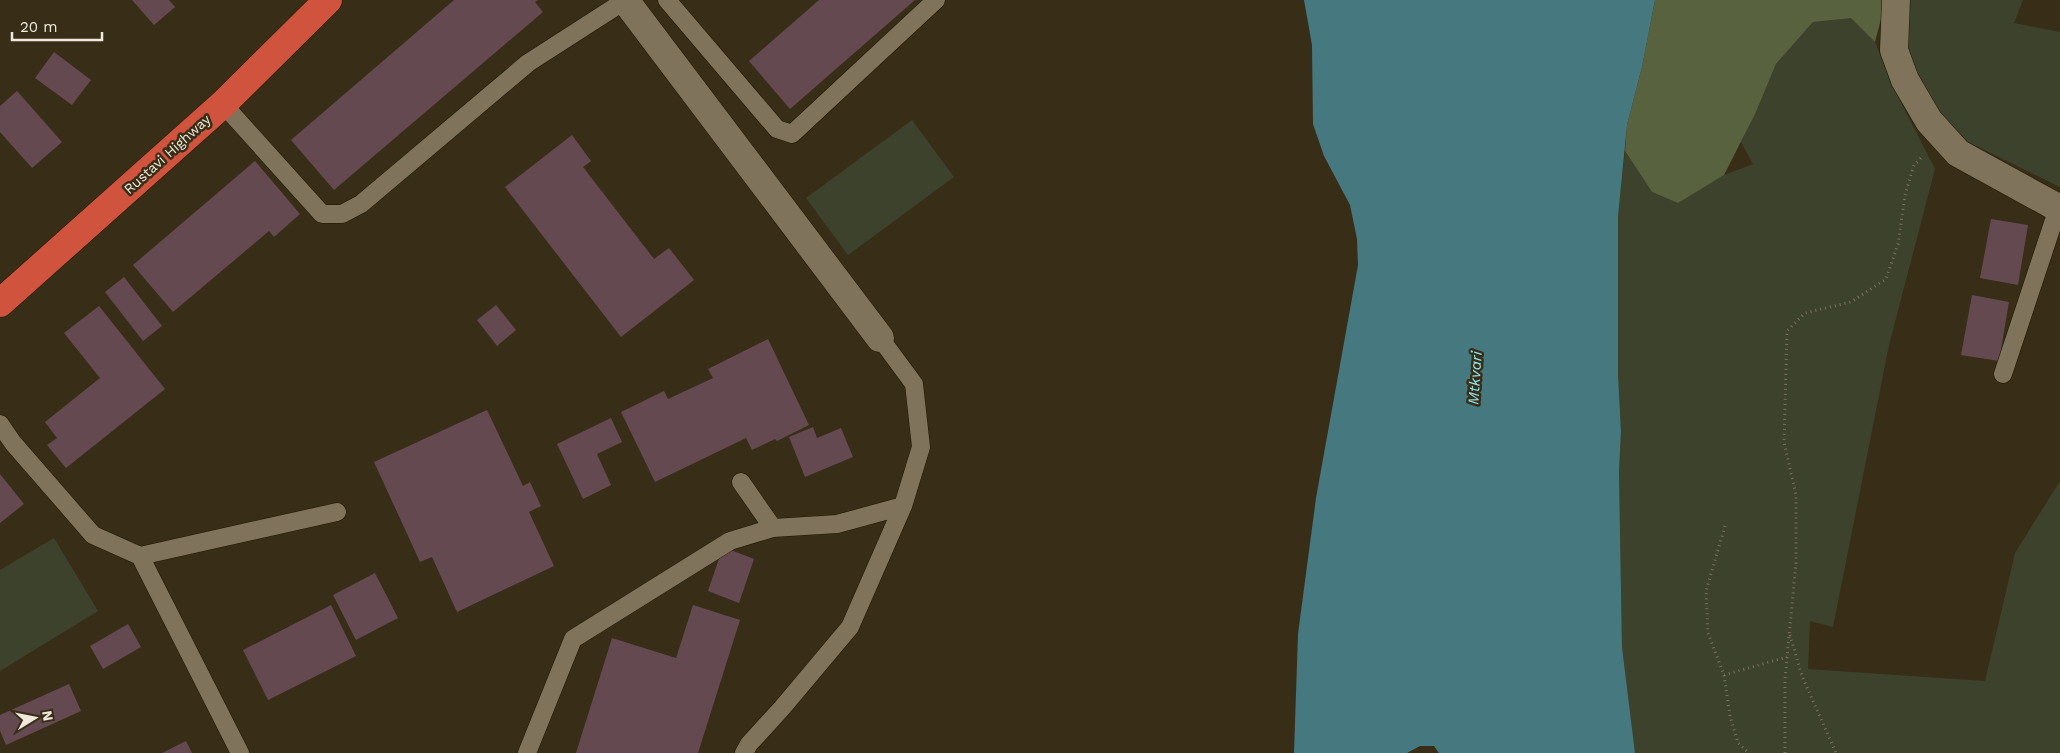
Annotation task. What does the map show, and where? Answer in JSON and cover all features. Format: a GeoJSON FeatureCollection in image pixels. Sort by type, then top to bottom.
{"type":"FeatureCollection","features":[{"type":"Feature","properties":{"kind":"highway","name":"Rustavi Highway"},"geometry":{"type":"LineString","coordinates":[[0,303],[223,104],[328,0]]}},
{"type":"Feature","properties":{"kind":"street"},"geometry":{"type":"LineString","coordinates":[[625,0],[880,338]]}},
{"type":"Feature","properties":{"kind":"street"},"geometry":{"type":"LineString","coordinates":[[1896,0],[1894,50],[1905,80],[1929,122],[1958,153],[2059,209]]}},
{"type":"Feature","properties":{"kind":"lane"},"geometry":{"type":"LineString","coordinates":[[223,104],[322,214],[342,214],[361,204],[528,63],[625,0]]}},
{"type":"Feature","properties":{"kind":"lane"},"geometry":{"type":"LineString","coordinates":[[667,0],[777,128],[792,134],[936,0]]}},
{"type":"Feature","properties":{"kind":"lane"},"geometry":{"type":"LineString","coordinates":[[2003,374],[2059,209]]}},
{"type":"Feature","properties":{"kind":"lane"},"geometry":{"type":"LineString","coordinates":[[744,753],[749,744],[850,627],[903,506],[920,447],[914,384],[880,338]]}},
{"type":"Feature","properties":{"kind":"lane"},"geometry":{"type":"LineString","coordinates":[[0,424],[13,443],[93,535],[140,556],[337,512]]}},
{"type":"Feature","properties":{"kind":"lane"},"geometry":{"type":"LineString","coordinates":[[741,482],[773,528]]}},
{"type":"Feature","properties":{"kind":"lane"},"geometry":{"type":"LineString","coordinates":[[527,753],[573,639],[730,541],[773,528],[837,524],[903,506]]}},
{"type":"Feature","properties":{"kind":"lane"},"geometry":{"type":"LineString","coordinates":[[140,556],[240,753]]}},
{"type":"Feature","properties":{"kind":"path"},"geometry":{"type":"LineString","coordinates":[[1785,753],[1787,657],[1796,563],[1796,495],[1784,442],[1787,331],[1805,313],[1851,302],[1886,279],[1898,244],[1905,195],[1914,165],[1945,141]]}},
{"type":"Feature","properties":{"kind":"path"},"geometry":{"type":"LineString","coordinates":[[1725,526],[1706,591],[1708,633],[1724,675],[1730,716],[1738,743],[1749,753]]}},
{"type":"Feature","properties":{"kind":"path"},"geometry":{"type":"LineString","coordinates":[[1789,633],[1802,676],[1836,753]]}},
{"type":"Feature","properties":{"kind":"path"},"geometry":{"type":"LineString","coordinates":[[1724,675],[1787,657]]}},
{"type":"Feature","properties":{"kind":"green space"},"geometry":{"type":"Polygon","coordinates":[[[1655,0],[1886,0],[1875,42],[1851,18],[1813,22],[1776,64],[1755,114],[1724,175],[1678,203],[1652,192],[1625,151],[1627,125],[1642,67],[1655,0]]]}},
{"type":"Feature","properties":{"kind":"green space"},"geometry":{"type":"Polygon","coordinates":[[[1902,0],[2023,0],[2014,23],[2060,32],[2060,187],[1968,142],[1937,110],[1906,52],[1902,0]]]}},
{"type":"Feature","properties":{"kind":"green space"},"geometry":{"type":"Polygon","coordinates":[[[1851,17],[1875,42],[1892,85],[1935,169],[1889,345],[1833,627],[1810,621],[1808,669],[1985,681],[2015,553],[2060,481],[2060,753],[1635,753],[1622,647],[1619,472],[1621,431],[1618,374],[1618,217],[1625,151],[1652,192],[1678,202],[1724,175],[1753,164],[1741,142],[1776,64],[1813,22],[1851,17]]]}},
{"type":"Feature","properties":{"kind":"green space"},"geometry":{"type":"Polygon","coordinates":[[[912,120],[954,177],[848,255],[806,198],[912,120]]]}},
{"type":"Feature","properties":{"kind":"green space"},"geometry":{"type":"Polygon","coordinates":[[[54,538],[98,611],[0,671],[0,570],[54,538]]]}},
{"type":"Feature","properties":{"kind":"water","name":"Mtkvari"},"geometry":{"type":"Polygon","coordinates":[[[1304,0],[1655,0],[1642,67],[1627,125],[1618,217],[1622,647],[1635,753],[1439,753],[1434,746],[1420,746],[1407,753],[1294,753],[1298,634],[1316,498],[1358,265],[1357,239],[1350,205],[1324,156],[1313,124],[1312,45],[1304,0]]]}},
{"type":"Feature","properties":{"kind":"building"},"geometry":{"type":"Polygon","coordinates":[[[132,0],[169,0],[175,7],[154,25],[132,0]]]}},
{"type":"Feature","properties":{"kind":"building"},"geometry":{"type":"Polygon","coordinates":[[[454,0],[538,0],[535,2],[543,12],[334,190],[291,140],[454,0]]]}},
{"type":"Feature","properties":{"kind":"building"},"geometry":{"type":"Polygon","coordinates":[[[819,0],[915,0],[790,109],[749,61],[819,0]]]}},
{"type":"Feature","properties":{"kind":"building"},"geometry":{"type":"Polygon","coordinates":[[[54,52],[91,80],[72,105],[35,78],[54,52]]]}},
{"type":"Feature","properties":{"kind":"building"},"geometry":{"type":"Polygon","coordinates":[[[17,91],[62,142],[32,168],[0,132],[0,106],[17,91]]]}},
{"type":"Feature","properties":{"kind":"building"},"geometry":{"type":"Polygon","coordinates":[[[572,135],[591,161],[583,167],[654,259],[669,248],[694,280],[621,337],[505,187],[572,135]]]}},
{"type":"Feature","properties":{"kind":"building"},"geometry":{"type":"Polygon","coordinates":[[[255,161],[300,214],[274,237],[269,231],[173,312],[133,265],[255,161]]]}},
{"type":"Feature","properties":{"kind":"building"},"geometry":{"type":"Polygon","coordinates":[[[1991,219],[2028,225],[2018,285],[1980,278],[1991,219]]]}},
{"type":"Feature","properties":{"kind":"building"},"geometry":{"type":"Polygon","coordinates":[[[124,277],[162,326],[143,341],[105,292],[124,277]]]}},
{"type":"Feature","properties":{"kind":"building"},"geometry":{"type":"Polygon","coordinates":[[[1972,295],[2009,302],[1999,361],[1961,355],[1972,295]]]}},
{"type":"Feature","properties":{"kind":"building"},"geometry":{"type":"Polygon","coordinates":[[[496,305],[516,330],[497,346],[477,320],[496,305]]]}},
{"type":"Feature","properties":{"kind":"building"},"geometry":{"type":"Polygon","coordinates":[[[99,306],[165,389],[66,468],[47,445],[57,438],[45,422],[100,378],[64,333],[99,306]]]}},
{"type":"Feature","properties":{"kind":"building"},"geometry":{"type":"Polygon","coordinates":[[[768,339],[809,425],[777,441],[775,439],[752,450],[746,438],[655,482],[621,412],[664,391],[668,399],[713,378],[708,369],[768,339]]]}},
{"type":"Feature","properties":{"kind":"building"},"geometry":{"type":"Polygon","coordinates":[[[487,410],[523,486],[530,482],[541,506],[529,512],[554,566],[457,612],[432,557],[420,562],[374,462],[487,410]]]}},
{"type":"Feature","properties":{"kind":"building"},"geometry":{"type":"Polygon","coordinates":[[[611,418],[622,442],[597,454],[611,485],[583,499],[557,444],[611,418]]]}},
{"type":"Feature","properties":{"kind":"building"},"geometry":{"type":"Polygon","coordinates":[[[813,427],[817,438],[841,428],[853,457],[805,477],[789,437],[813,427]]]}},
{"type":"Feature","properties":{"kind":"building"},"geometry":{"type":"Polygon","coordinates":[[[0,474],[24,504],[0,523],[0,474]]]}},
{"type":"Feature","properties":{"kind":"building"},"geometry":{"type":"Polygon","coordinates":[[[723,547],[754,559],[739,603],[708,591],[723,547]]]}},
{"type":"Feature","properties":{"kind":"building"},"geometry":{"type":"Polygon","coordinates":[[[375,573],[398,618],[356,640],[333,595],[375,573]]]}},
{"type":"Feature","properties":{"kind":"building"},"geometry":{"type":"Polygon","coordinates":[[[331,605],[356,656],[268,700],[243,650],[331,605]]]}},
{"type":"Feature","properties":{"kind":"building"},"geometry":{"type":"Polygon","coordinates":[[[693,605],[740,620],[698,753],[576,753],[612,638],[676,658],[693,605]]]}},
{"type":"Feature","properties":{"kind":"building"},"geometry":{"type":"Polygon","coordinates":[[[128,624],[141,647],[103,669],[90,646],[128,624]]]}},
{"type":"Feature","properties":{"kind":"building"},"geometry":{"type":"Polygon","coordinates":[[[69,684],[81,711],[6,745],[0,731],[0,715],[69,684]]]}},
{"type":"Feature","properties":{"kind":"building"},"geometry":{"type":"Polygon","coordinates":[[[186,741],[192,753],[162,753],[186,741]]]}}]}
